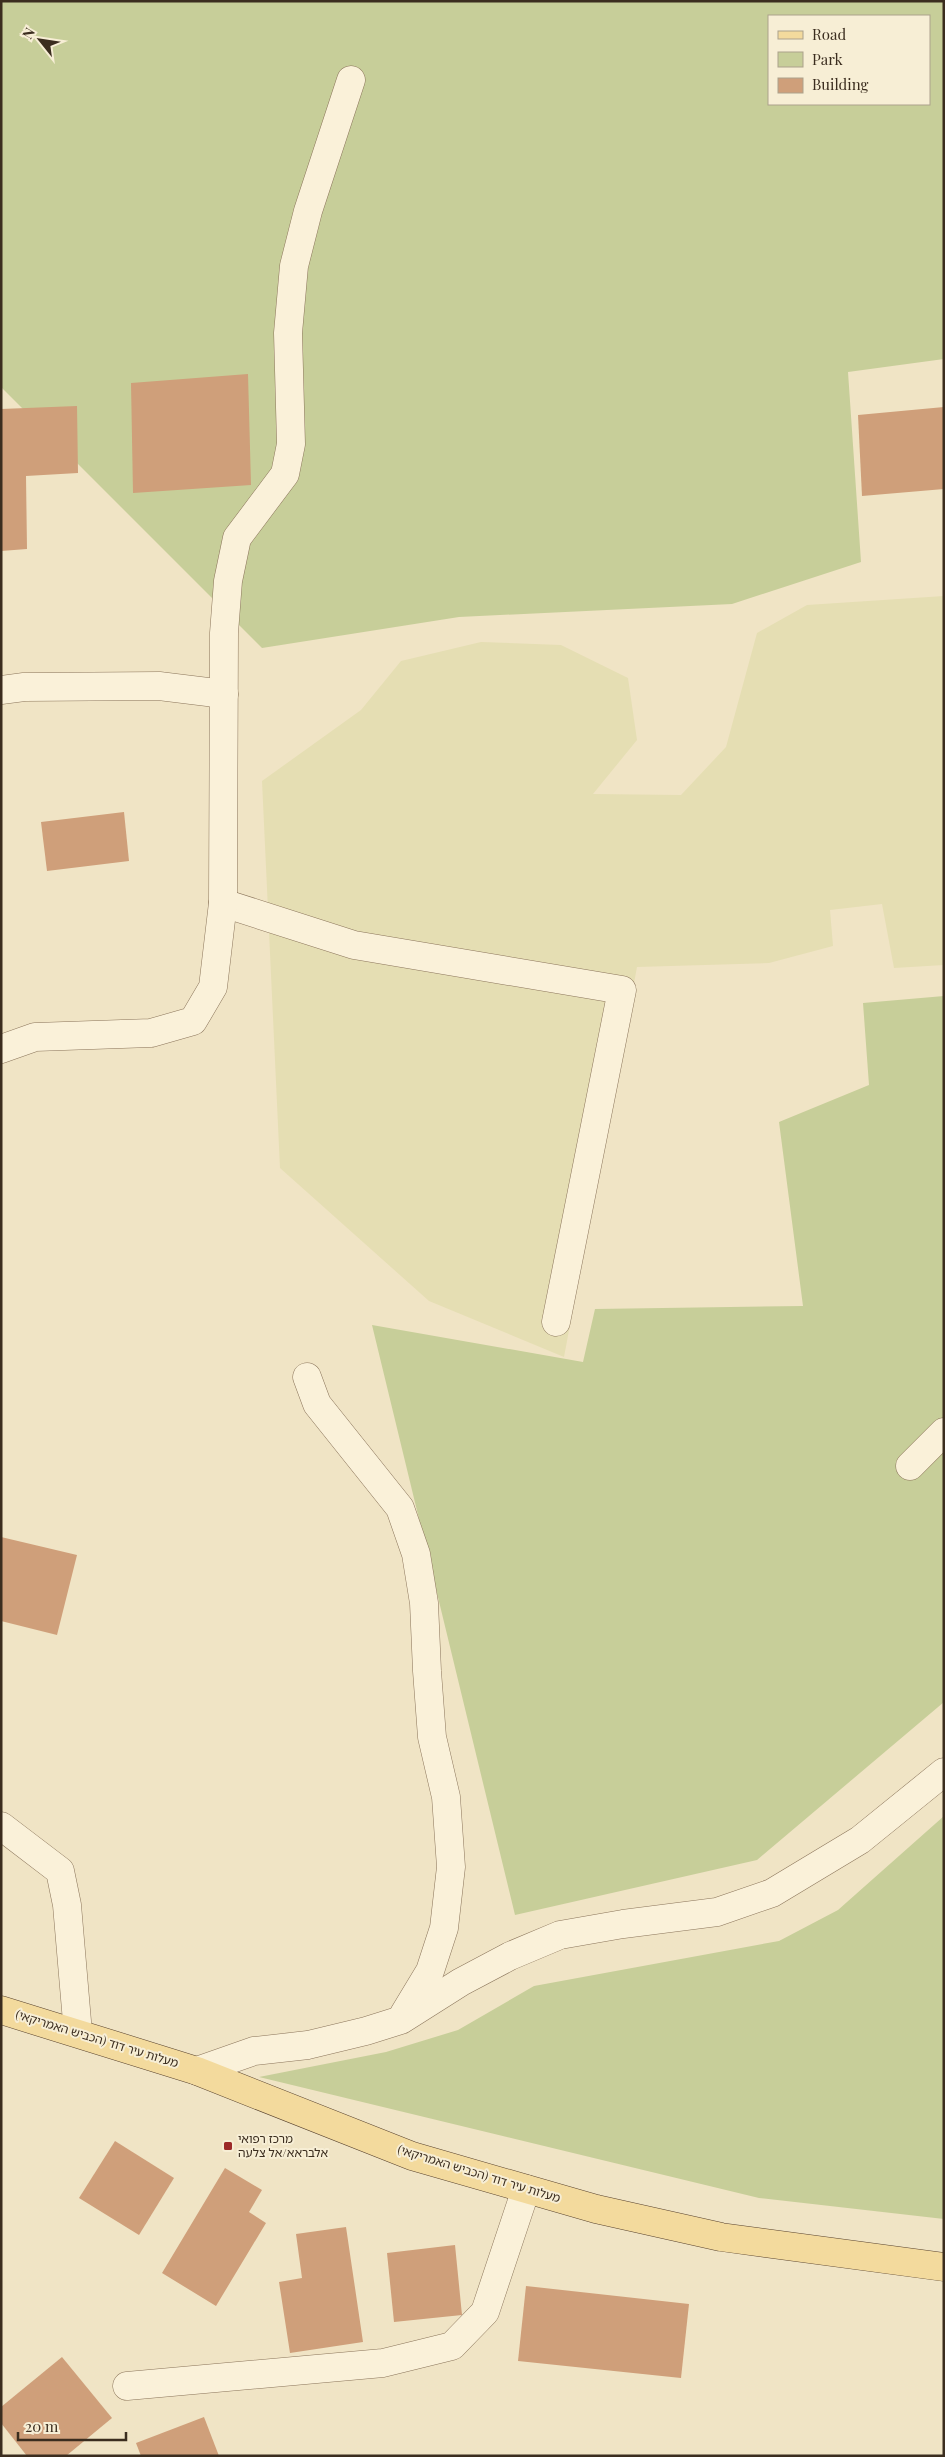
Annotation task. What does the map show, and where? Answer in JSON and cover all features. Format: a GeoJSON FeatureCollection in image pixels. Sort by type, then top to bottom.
{"type":"FeatureCollection","features":[{"type":"Feature","properties":{"kind":"main road","name":"מעלות עיר דוד (הכביש האמריקאי)"},"geometry":{"type":"LineString","coordinates":[[1,2010],[197,2070],[412,2156],[596,2209],[721,2237],[944,2267]]}},
{"type":"Feature","properties":{"kind":"street"},"geometry":{"type":"LineString","coordinates":[[1,1049],[35,1037],[152,1032],[192,1021],[213,987],[223,903],[224,634],[230,572],[237,538],[285,474],[291,444],[288,333],[294,266],[308,211],[351,80]]}},
{"type":"Feature","properties":{"kind":"street"},"geometry":{"type":"LineString","coordinates":[[1,690],[24,687],[160,686],[224,694]]}},
{"type":"Feature","properties":{"kind":"street"},"geometry":{"type":"LineString","coordinates":[[223,903],[354,945],[622,990],[556,1322]]}},
{"type":"Feature","properties":{"kind":"street"},"geometry":{"type":"LineString","coordinates":[[308,1377],[317,1404],[400,1508],[416,1554],[424,1603],[432,1737],[446,1797],[451,1867],[444,1928],[430,1971],[401,2020]]}},
{"type":"Feature","properties":{"kind":"street"},"geometry":{"type":"LineString","coordinates":[[910,1466],[944,1432]]}},
{"type":"Feature","properties":{"kind":"street"},"geometry":{"type":"LineString","coordinates":[[197,2070],[254,2051],[308,2044],[366,2031],[401,2020],[461,1982],[510,1956],[560,1935],[623,1924],[717,1912],[772,1894],[860,1840],[944,1772]]}},
{"type":"Feature","properties":{"kind":"street"},"geometry":{"type":"LineString","coordinates":[[1,1826],[60,1871],[67,1905],[78,2033]]}},
{"type":"Feature","properties":{"kind":"street"},"geometry":{"type":"LineString","coordinates":[[127,2386],[383,2363],[452,2346],[485,2312],[526,2189]]}},
{"type":"Feature","properties":{"kind":"shaded area"},"geometry":{"type":"Polygon","coordinates":[[[944,596],[944,965],[894,968],[882,904],[830,910],[833,946],[769,963],[637,967],[564,1357],[429,1301],[280,1168],[262,781],[361,710],[401,661],[481,642],[561,645],[628,678],[637,740],[593,794],[681,795],[726,747],[757,633],[807,605],[944,596]]]}},
{"type":"Feature","properties":{"kind":"green space"},"geometry":{"type":"Polygon","coordinates":[[[1,1],[944,1],[944,359],[848,372],[861,562],[732,604],[459,617],[262,648],[1,387],[1,1]]]}},
{"type":"Feature","properties":{"kind":"green space"},"geometry":{"type":"Polygon","coordinates":[[[944,996],[944,1702],[757,1860],[515,1915],[372,1325],[583,1362],[595,1309],[803,1306],[779,1122],[869,1085],[863,1003],[944,996]]]}},
{"type":"Feature","properties":{"kind":"green space"},"geometry":{"type":"Polygon","coordinates":[[[944,1816],[944,2219],[759,2198],[259,2077],[386,2052],[458,2030],[534,1986],[779,1941],[838,1910],[944,1816]]]}},
{"type":"Feature","properties":{"kind":"building"},"geometry":{"type":"Polygon","coordinates":[[[248,374],[251,485],[133,493],[131,383],[248,374]]]}},
{"type":"Feature","properties":{"kind":"building"},"geometry":{"type":"Polygon","coordinates":[[[77,406],[78,473],[26,476],[27,549],[1,551],[1,409],[77,406]]]}},
{"type":"Feature","properties":{"kind":"building"},"geometry":{"type":"Polygon","coordinates":[[[944,407],[944,489],[862,496],[858,415],[944,407]]]}},
{"type":"Feature","properties":{"kind":"building"},"geometry":{"type":"Polygon","coordinates":[[[124,812],[129,861],[47,871],[41,822],[124,812]]]}},
{"type":"Feature","properties":{"kind":"building"},"geometry":{"type":"Polygon","coordinates":[[[1,1537],[77,1555],[57,1635],[1,1621],[1,1537]]]}},
{"type":"Feature","properties":{"kind":"building"},"geometry":{"type":"Polygon","coordinates":[[[115,2141],[174,2178],[139,2235],[79,2198],[115,2141]]]}},
{"type":"Feature","properties":{"kind":"building"},"geometry":{"type":"Polygon","coordinates":[[[225,2168],[262,2190],[249,2212],[266,2223],[216,2306],[162,2273],[225,2168]]]}},
{"type":"Feature","properties":{"kind":"building"},"geometry":{"type":"Polygon","coordinates":[[[346,2227],[363,2342],[290,2353],[279,2282],[302,2278],[296,2234],[346,2227]]]}},
{"type":"Feature","properties":{"kind":"building"},"geometry":{"type":"Polygon","coordinates":[[[455,2245],[462,2315],[394,2322],[387,2253],[455,2245]]]}},
{"type":"Feature","properties":{"kind":"building"},"geometry":{"type":"Polygon","coordinates":[[[526,2286],[689,2304],[681,2378],[518,2361],[526,2286]]]}},
{"type":"Feature","properties":{"kind":"building"},"geometry":{"type":"Polygon","coordinates":[[[62,2357],[112,2418],[66,2456],[27,2456],[1,2423],[1,2407],[62,2357]]]}},
{"type":"Feature","properties":{"kind":"building"},"geometry":{"type":"Polygon","coordinates":[[[204,2417],[219,2456],[141,2456],[136,2443],[204,2417]]]}},
{"type":"Feature","properties":{"kind":"place","name":"מרכז רפואי אלבראא/אל צלעה"},"geometry":{"type":"Point","coordinates":[228,2146]}}]}
